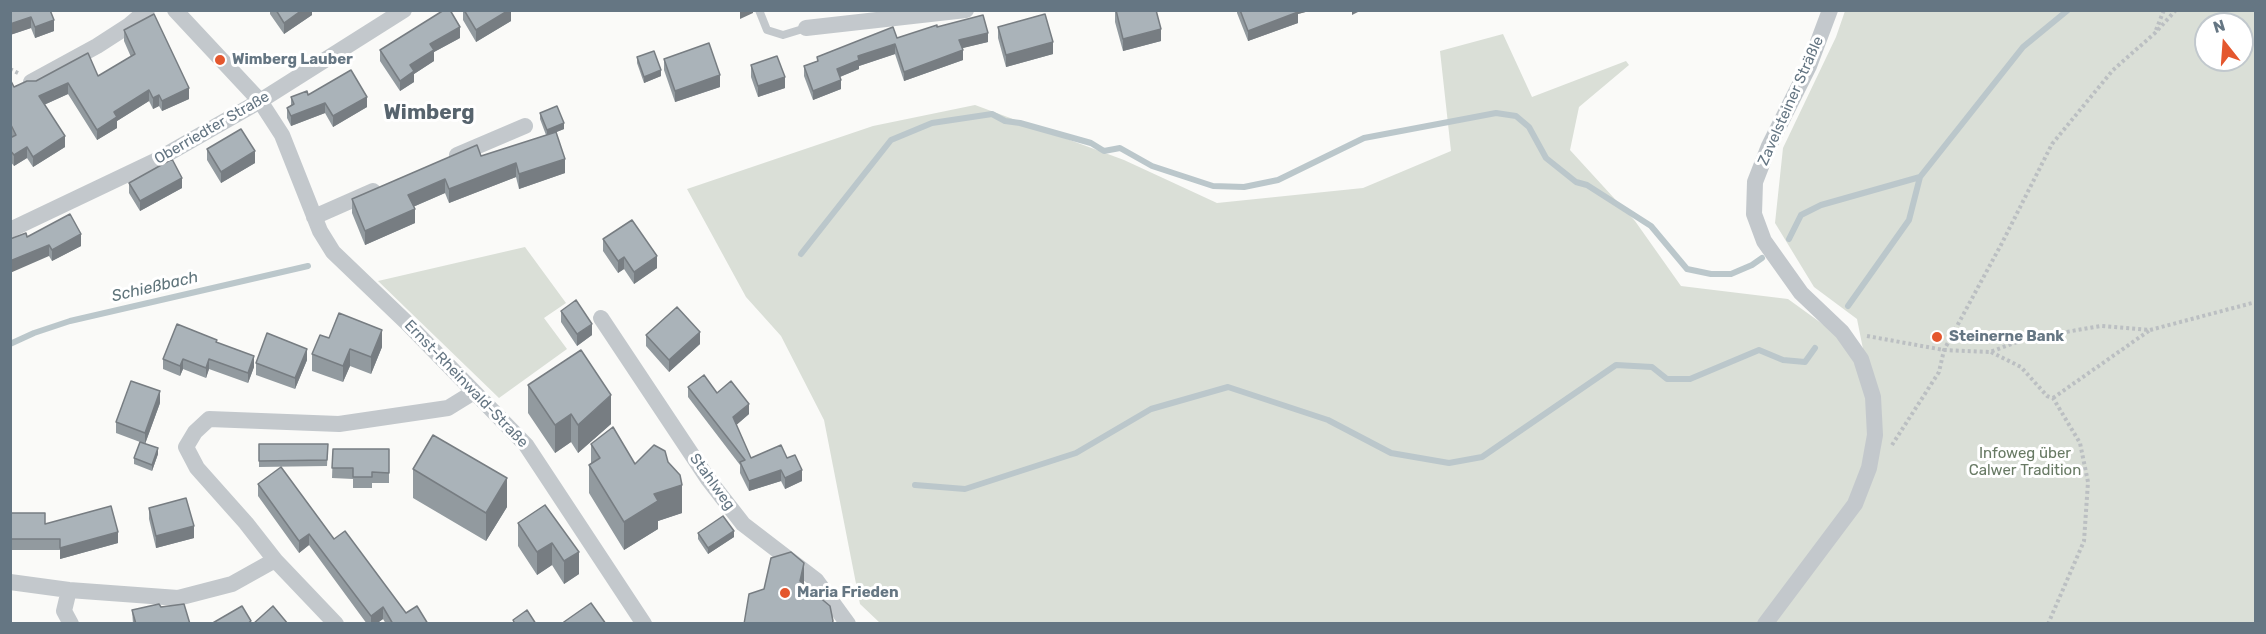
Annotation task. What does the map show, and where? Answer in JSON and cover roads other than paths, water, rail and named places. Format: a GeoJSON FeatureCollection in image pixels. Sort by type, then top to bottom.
{"type":"FeatureCollection","features":[{"type":"Feature","properties":{"kind":"street"},"geometry":{"type":"LineString","coordinates":[[31,82],[97,46],[128,26],[147,10]]}},
{"type":"Feature","properties":{"kind":"street","name":"Ernst-Rheinwald-Straße"},"geometry":{"type":"LineString","coordinates":[[175,10],[260,101],[282,135],[320,231],[333,252],[406,322],[526,445],[644,624]]}},
{"type":"Feature","properties":{"kind":"street","name":"Oberriedter Straße"},"geometry":{"type":"LineString","coordinates":[[10,230],[155,161],[260,101],[404,10]]}},
{"type":"Feature","properties":{"kind":"street"},"geometry":{"type":"LineString","coordinates":[[806,28],[966,10]]}},
{"type":"Feature","properties":{"kind":"street","name":"Zavelsteiner Sträßle"},"geometry":{"type":"LineString","coordinates":[[1766,624],[1855,504],[1869,468],[1875,435],[1873,397],[1861,360],[1842,332],[1801,293],[1764,241],[1754,214],[1755,183],[1765,155],[1809,66],[1830,10]]}},
{"type":"Feature","properties":{"kind":"street"},"geometry":{"type":"LineString","coordinates":[[441,162],[525,126]]}},
{"type":"Feature","properties":{"kind":"street"},"geometry":{"type":"LineString","coordinates":[[314,217],[388,185]]}},
{"type":"Feature","properties":{"kind":"street","name":"Stahlweg"},"geometry":{"type":"LineString","coordinates":[[601,318],[708,479],[743,524],[816,580],[848,624]]}},
{"type":"Feature","properties":{"kind":"street"},"geometry":{"type":"LineString","coordinates":[[336,624],[274,560],[246,523],[197,468],[186,447],[195,432],[209,419],[339,424],[448,408],[474,392]]}},
{"type":"Feature","properties":{"kind":"street"},"geometry":{"type":"LineString","coordinates":[[10,582],[69,590],[178,598],[232,584],[274,560]]}},
{"type":"Feature","properties":{"kind":"street"},"geometry":{"type":"LineString","coordinates":[[69,590],[64,611],[71,624]]}},
{"type":"Feature","properties":{"kind":"lane"},"geometry":{"type":"LineString","coordinates":[[759,10],[767,30],[783,35],[806,28]]}},
{"type":"Feature","properties":{"kind":"waterway"},"geometry":{"type":"LineString","coordinates":[[1848,306],[1909,220],[1920,177],[2023,47],[2068,10]]}},
{"type":"Feature","properties":{"kind":"waterway"},"geometry":{"type":"LineString","coordinates":[[801,254],[891,140],[932,123],[992,114],[1005,121],[1091,143],[1104,151],[1120,148],[1152,166],[1213,186],[1244,187],[1278,180],[1364,138],[1496,113],[1516,116],[1529,127],[1546,158],[1576,182],[1587,185],[1651,226],[1687,269],[1711,274],[1731,274],[1762,258]]}},
{"type":"Feature","properties":{"kind":"waterway"},"geometry":{"type":"LineString","coordinates":[[1789,239],[1801,215],[1821,205],[1920,177]]}},
{"type":"Feature","properties":{"kind":"waterway","name":"Schießbach"},"geometry":{"type":"LineString","coordinates":[[10,344],[70,321],[308,266]]}},
{"type":"Feature","properties":{"kind":"waterway"},"geometry":{"type":"LineString","coordinates":[[915,485],[965,489],[1076,453],[1151,409],[1228,387],[1328,420],[1391,453],[1449,463],[1482,457],[1616,365],[1652,367],[1667,379],[1690,379],[1759,350],[1783,360],[1805,362],[1815,348]]}},
{"type":"Feature","properties":{"kind":"place","name":"Wimberg Lauber"},"geometry":{"type":"Point","coordinates":[220,60]}},
{"type":"Feature","properties":{"kind":"place","name":"Steinerne Bank"},"geometry":{"type":"Point","coordinates":[1937,337]}},
{"type":"Feature","properties":{"kind":"place","name":"Maria Frieden"},"geometry":{"type":"Point","coordinates":[785,593]}},
{"type":"Feature","properties":{"kind":"district","name":"Wimberg"},"geometry":{"type":"Point","coordinates":[429,113]}},
{"type":"Feature","properties":{"kind":"park label","name":"Infoweg über Calwer Tradition"},"geometry":{"type":"Point","coordinates":[2025,462]}}]}
